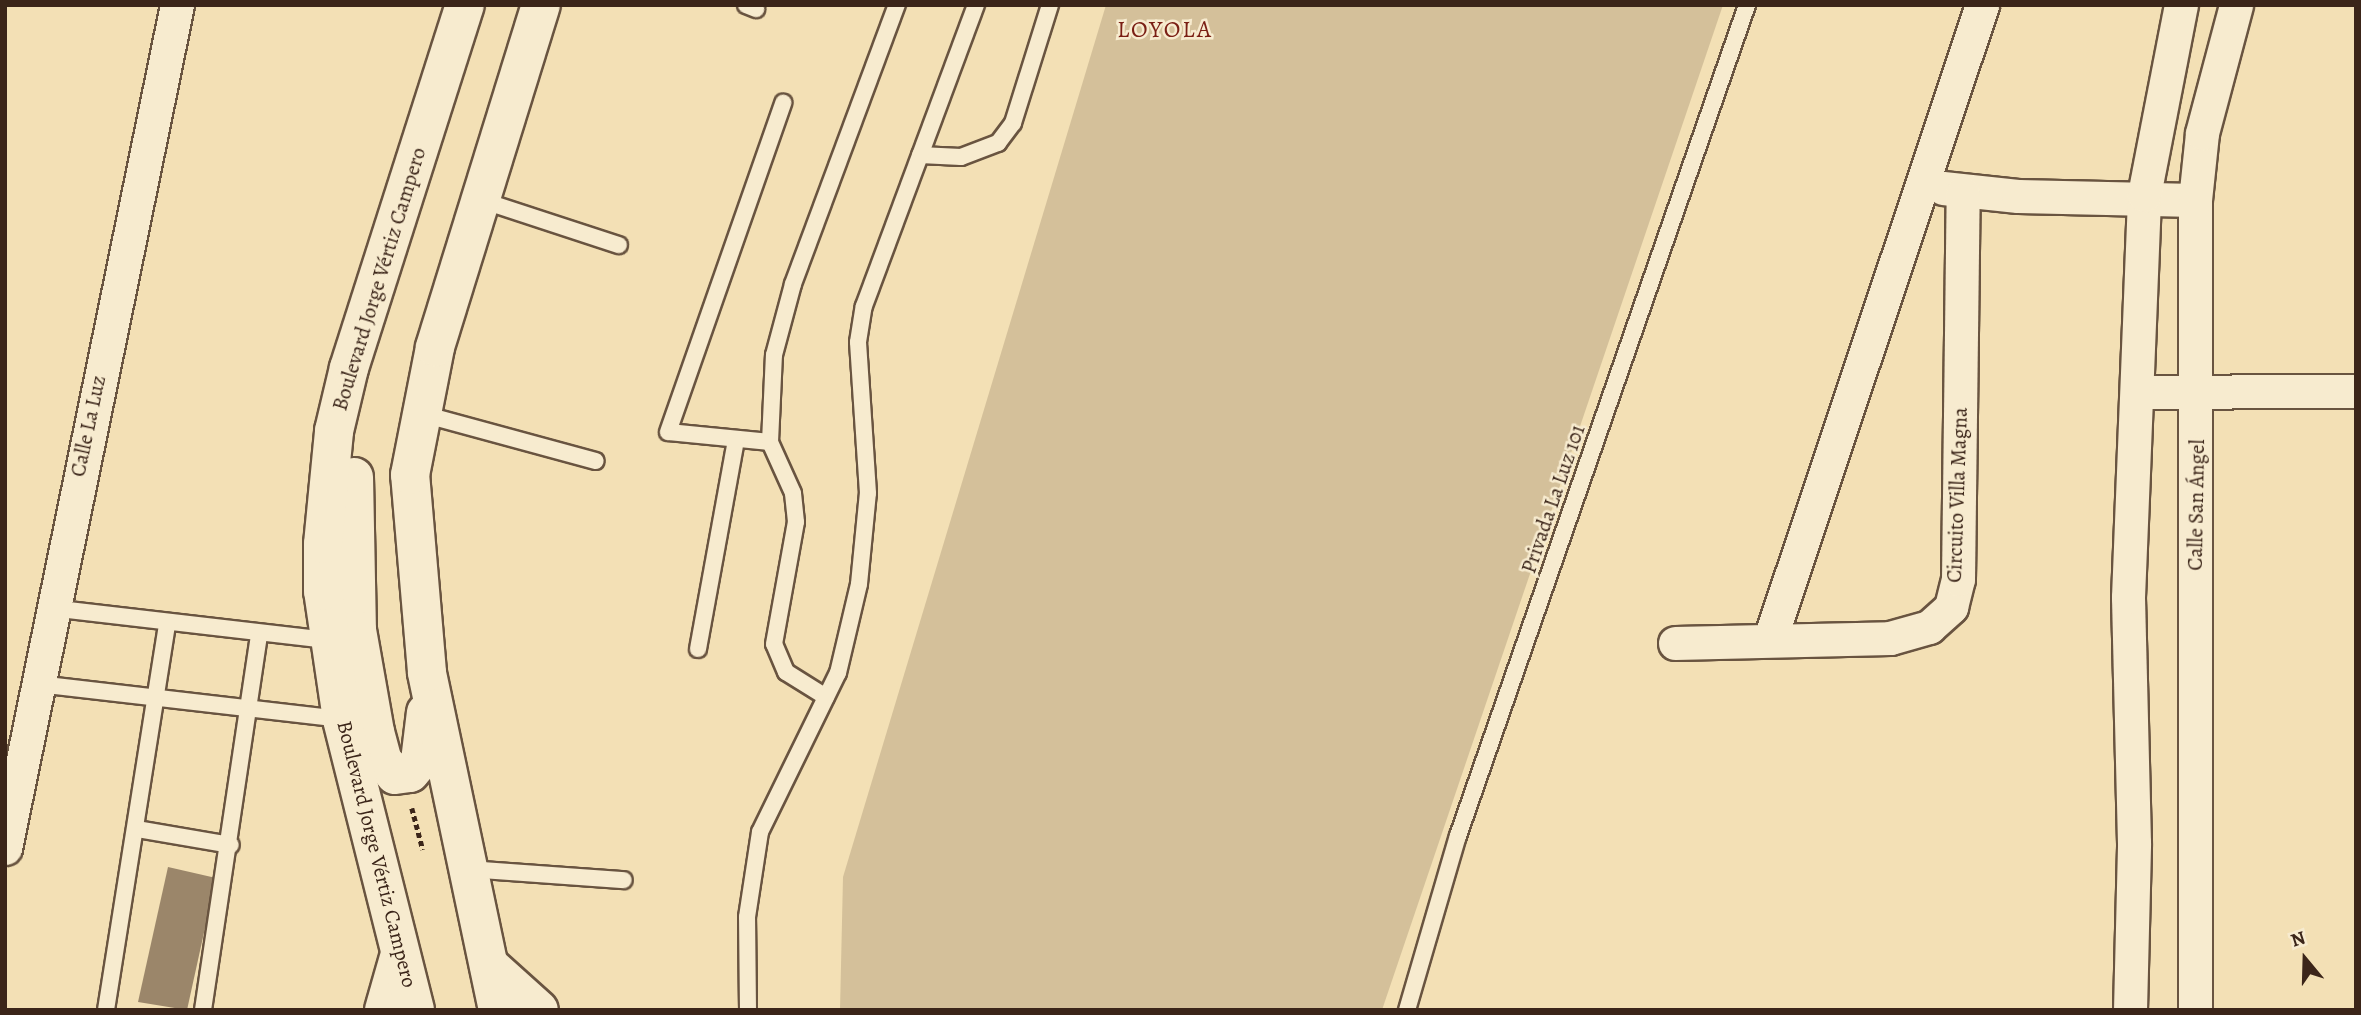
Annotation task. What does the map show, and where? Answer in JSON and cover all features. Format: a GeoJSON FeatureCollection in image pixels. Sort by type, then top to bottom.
{"type":"FeatureCollection","features":[{"type":"Feature","properties":{"kind":"main road","name":"Boulevard Jorge Vértiz Campero"},"geometry":{"type":"LineString","coordinates":[[415,1010],[342,719],[330,640],[323,544],[334,431],[349,368],[465,5]]}},
{"type":"Feature","properties":{"kind":"main road"},"geometry":{"type":"LineString","coordinates":[[498,1010],[428,672],[412,539],[410,475],[419,413],[541,5]]}},
{"type":"Feature","properties":{"kind":"main road"},"geometry":{"type":"LineString","coordinates":[[349,368],[360,427],[351,527],[356,630],[374,732],[383,761],[395,775],[410,773],[420,761],[428,672]]}},
{"type":"Feature","properties":{"kind":"main road"},"geometry":{"type":"LineString","coordinates":[[384,1010],[401,949]]}},
{"type":"Feature","properties":{"kind":"main road"},"geometry":{"type":"LineString","coordinates":[[489,965],[539,1010]]}},
{"type":"Feature","properties":{"kind":"street","name":"Calle La Luz"},"geometry":{"type":"LineString","coordinates":[[5,848],[51,608],[177,5]]}},
{"type":"Feature","properties":{"kind":"street"},"geometry":{"type":"LineString","coordinates":[[1770,639],[1919,181],[1982,5]]}},
{"type":"Feature","properties":{"kind":"street"},"geometry":{"type":"LineString","coordinates":[[2130,1010],[2134,843],[2128,597],[2144,195],[2181,5]]}},
{"type":"Feature","properties":{"kind":"street","name":"Calle San Ángel"},"geometry":{"type":"LineString","coordinates":[[2195,1010],[2196,200],[2202,133],[2236,5]]}},
{"type":"Feature","properties":{"kind":"street"},"geometry":{"type":"LineString","coordinates":[[1919,181],[1963,193],[2144,195],[2196,200]]}},
{"type":"Feature","properties":{"kind":"street","name":"Circuito Villa Magna"},"geometry":{"type":"LineString","coordinates":[[1675,643],[1891,638],[1929,627],[1951,607],[1958,579],[1963,193]]}},
{"type":"Feature","properties":{"kind":"street"},"geometry":{"type":"LineString","coordinates":[[2138,392],[2356,391]]}},
{"type":"Feature","properties":{"kind":"lane"},"geometry":{"type":"LineString","coordinates":[[826,697],[786,672],[774,644],[796,522],[793,493],[770,442],[780,322],[897,5]]}},
{"type":"Feature","properties":{"kind":"lane"},"geometry":{"type":"LineString","coordinates":[[748,1010],[752,866],[765,821],[826,697],[849,633],[866,543],[868,494],[858,342],[880,257],[976,5]]}},
{"type":"Feature","properties":{"kind":"lane"},"geometry":{"type":"LineString","coordinates":[[920,155],[961,157],[998,143],[1013,123],[1050,5]]}},
{"type":"Feature","properties":{"kind":"lane","name":"Privada La Luz 101"},"geometry":{"type":"LineString","coordinates":[[1407,1010],[1458,836],[1747,5]]}},
{"type":"Feature","properties":{"kind":"lane"},"geometry":{"type":"LineString","coordinates":[[770,442],[668,432],[783,103]]}},
{"type":"Feature","properties":{"kind":"lane"},"geometry":{"type":"LineString","coordinates":[[481,200],[619,245]]}},
{"type":"Feature","properties":{"kind":"lane"},"geometry":{"type":"LineString","coordinates":[[419,413],[596,461]]}},
{"type":"Feature","properties":{"kind":"lane"},"geometry":{"type":"LineString","coordinates":[[698,649],[736,439]]}},
{"type":"Feature","properties":{"kind":"lane"},"geometry":{"type":"LineString","coordinates":[[51,608],[167,625],[330,640]]}},
{"type":"Feature","properties":{"kind":"lane"},"geometry":{"type":"LineString","coordinates":[[106,1010],[137,829],[167,625]]}},
{"type":"Feature","properties":{"kind":"lane"},"geometry":{"type":"LineString","coordinates":[[203,1010],[231,845],[259,635]]}},
{"type":"Feature","properties":{"kind":"lane"},"geometry":{"type":"LineString","coordinates":[[38,684],[156,700],[342,719]]}},
{"type":"Feature","properties":{"kind":"lane"},"geometry":{"type":"LineString","coordinates":[[137,829],[231,845]]}},
{"type":"Feature","properties":{"kind":"lane"},"geometry":{"type":"LineString","coordinates":[[469,869],[624,880]]}},
{"type":"Feature","properties":{"kind":"shaded area"},"geometry":{"type":"Polygon","coordinates":[[[1106,5],[1723,5],[1382,1010],[840,1010],[843,877],[1106,5]]]}},
{"type":"Feature","properties":{"kind":"building"},"geometry":{"type":"Polygon","coordinates":[[[168,867],[216,878],[187,1010],[138,1002],[168,867]]]}},
{"type":"Feature","properties":{"kind":"district","name":"LOYOLA"},"geometry":{"type":"Point","coordinates":[1165,30]}}]}
